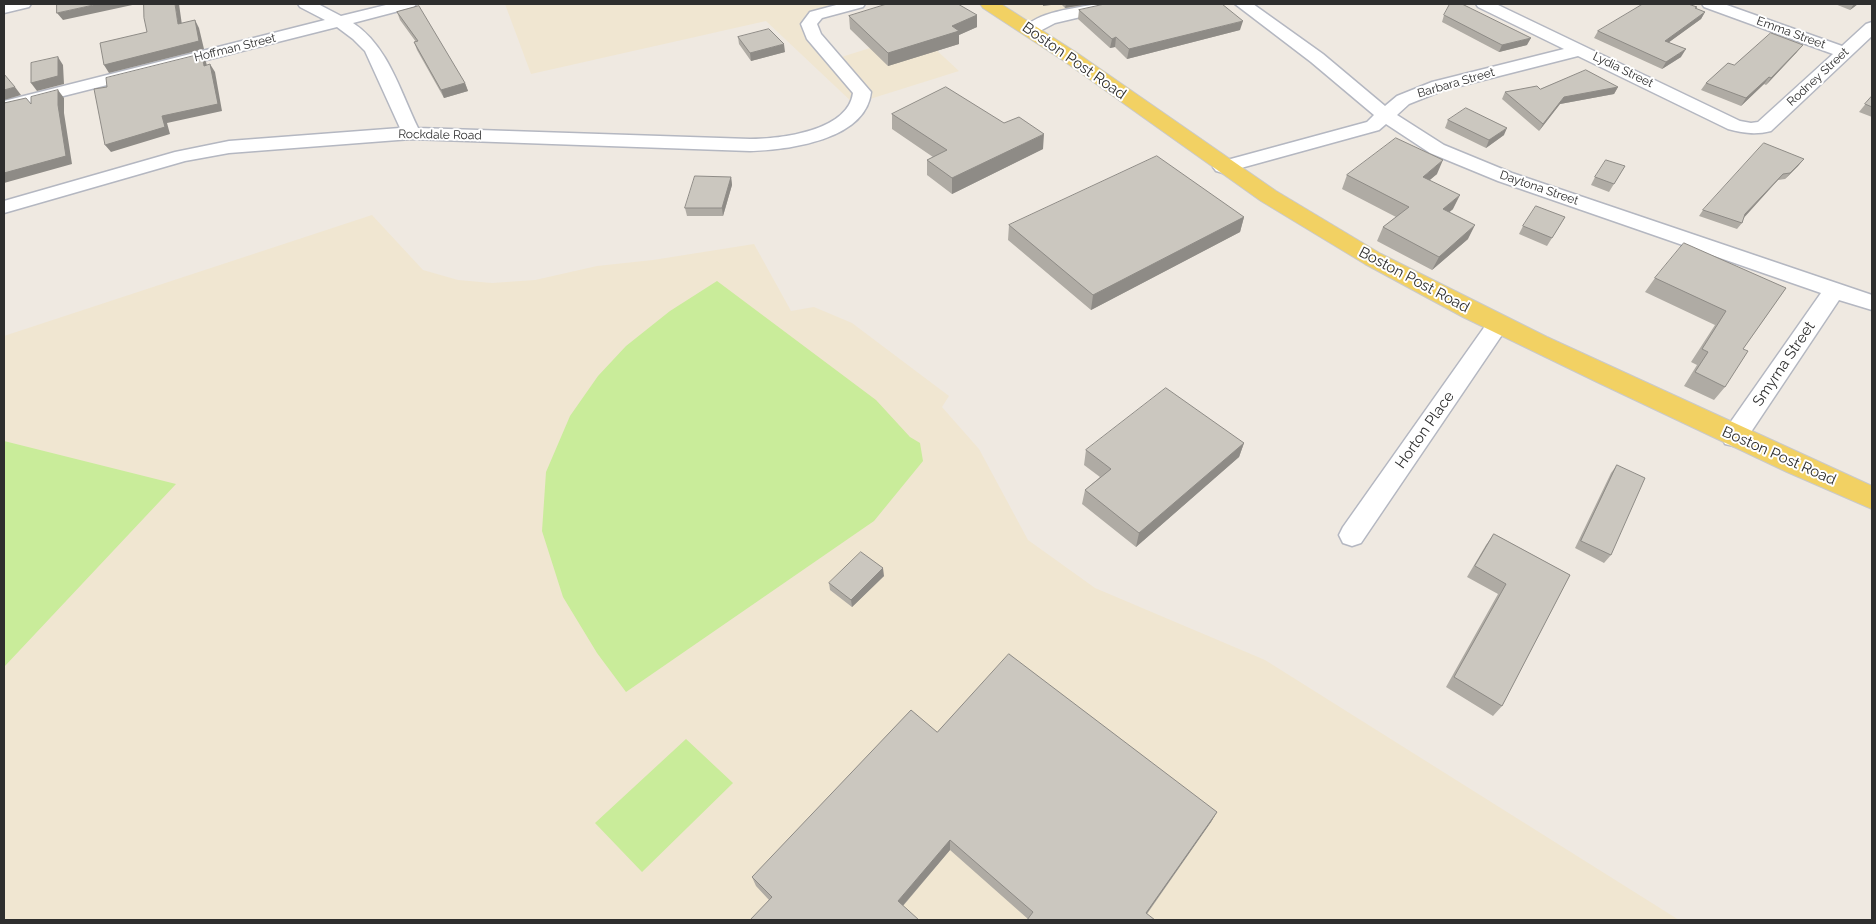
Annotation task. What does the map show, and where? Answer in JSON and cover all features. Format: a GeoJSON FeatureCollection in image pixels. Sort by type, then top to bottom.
{"type":"FeatureCollection","features":[{"type":"Feature","properties":{"kind":"main road","name":"Boston Post Road"},"geometry":{"type":"LineString","coordinates":[[990,4],[1032,29],[1223,166],[1308,222],[1347,244],[1498,324],[1734,437],[1872,498]]}},
{"type":"Feature","properties":{"kind":"street"},"geometry":{"type":"LineString","coordinates":[[4,8],[23,4]]}},
{"type":"Feature","properties":{"kind":"street"},"geometry":{"type":"LineString","coordinates":[[306,4],[340,21],[367,42],[411,133]]}},
{"type":"Feature","properties":{"kind":"street","name":"Hoffman Street"},"geometry":{"type":"LineString","coordinates":[[4,106],[408,4]]}},
{"type":"Feature","properties":{"kind":"street","name":"Rockdale Road"},"geometry":{"type":"LineString","coordinates":[[4,207],[182,156],[229,147],[411,133],[750,145],[782,144],[811,136],[847,118],[861,103],[862,92],[813,35],[810,28],[810,21],[816,15],[857,4]]}},
{"type":"Feature","properties":{"kind":"street"},"geometry":{"type":"LineString","coordinates":[[1032,29],[1050,19],[1117,4]]}},
{"type":"Feature","properties":{"kind":"street","name":"Daytona Street"},"geometry":{"type":"LineString","coordinates":[[1243,4],[1317,58],[1386,116],[1437,149],[1505,177],[1872,304]]}},
{"type":"Feature","properties":{"kind":"street","name":"Lydia Street"},"geometry":{"type":"LineString","coordinates":[[1484,4],[1734,125],[1751,129],[1764,127]]}},
{"type":"Feature","properties":{"kind":"street","name":"Emma Street"},"geometry":{"type":"LineString","coordinates":[[1710,4],[1844,52]]}},
{"type":"Feature","properties":{"kind":"street","name":"Rodney Street"},"geometry":{"type":"LineString","coordinates":[[1764,127],[1872,27]]}},
{"type":"Feature","properties":{"kind":"street","name":"Barbara Street"},"geometry":{"type":"LineString","coordinates":[[1223,166],[1374,126],[1403,100],[1438,86],[1582,50]]}},
{"type":"Feature","properties":{"kind":"street","name":"Smyrna Street"},"geometry":{"type":"LineString","coordinates":[[1734,437],[1834,290]]}},
{"type":"Feature","properties":{"kind":"street","name":"Horton Place"},"geometry":{"type":"LineString","coordinates":[[1352,535],[1498,324]]}},
{"type":"Feature","properties":{"kind":"shaded area"},"geometry":{"type":"Polygon","coordinates":[[[505,4],[850,4],[852,5],[810,21],[835,59],[918,33],[959,71],[854,104],[766,21],[531,74],[505,4]]]}},
{"type":"Feature","properties":{"kind":"shaded area"},"geometry":{"type":"Polygon","coordinates":[[[989,4],[1117,4],[1032,29],[989,4]]]}},
{"type":"Feature","properties":{"kind":"shaded area"},"geometry":{"type":"Polygon","coordinates":[[[372,215],[423,270],[458,280],[492,283],[535,280],[597,266],[653,260],[754,244],[791,311],[814,307],[852,323],[949,396],[942,407],[979,449],[1028,540],[1095,588],[1265,660],[1679,920],[4,920],[4,336],[372,215]]]}},
{"type":"Feature","properties":{"kind":"green space"},"geometry":{"type":"Polygon","coordinates":[[[717,281],[876,400],[910,437],[920,443],[923,461],[874,521],[626,692],[597,653],[563,597],[542,531],[546,472],[570,416],[598,376],[626,346],[670,311],[717,281]]]}},
{"type":"Feature","properties":{"kind":"green space"},"geometry":{"type":"Polygon","coordinates":[[[4,441],[176,484],[4,667],[4,441]]]}},
{"type":"Feature","properties":{"kind":"green space"},"geometry":{"type":"Polygon","coordinates":[[[686,739],[733,783],[642,872],[595,823],[686,739]]]}},
{"type":"Feature","properties":{"kind":"building"},"geometry":{"type":"Polygon","coordinates":[[[57,4],[98,4],[57,13],[57,4]]]}},
{"type":"Feature","properties":{"kind":"building"},"geometry":{"type":"Polygon","coordinates":[[[144,4],[175,4],[178,24],[195,20],[199,41],[104,65],[100,43],[147,32],[144,4]]]}},
{"type":"Feature","properties":{"kind":"building"},"geometry":{"type":"Polygon","coordinates":[[[887,4],[958,4],[977,15],[952,26],[959,31],[888,53],[849,16],[887,4]]]}},
{"type":"Feature","properties":{"kind":"building"},"geometry":{"type":"Polygon","coordinates":[[[1105,4],[1222,4],[1243,21],[1129,49],[1116,37],[1112,39],[1079,10],[1105,4]]]}},
{"type":"Feature","properties":{"kind":"building"},"geometry":{"type":"Polygon","coordinates":[[[1450,4],[1462,4],[1531,38],[1502,45],[1444,15],[1450,4]]]}},
{"type":"Feature","properties":{"kind":"building"},"geometry":{"type":"Polygon","coordinates":[[[1643,4],[1688,4],[1705,12],[1665,41],[1686,49],[1666,62],[1598,31],[1643,4]]]}},
{"type":"Feature","properties":{"kind":"building"},"geometry":{"type":"Polygon","coordinates":[[[419,6],[465,83],[441,90],[414,42],[418,41],[397,12],[419,6]]]}},
{"type":"Feature","properties":{"kind":"building"},"geometry":{"type":"Polygon","coordinates":[[[769,29],[784,44],[750,53],[738,37],[769,29]]]}},
{"type":"Feature","properties":{"kind":"building"},"geometry":{"type":"Polygon","coordinates":[[[1771,33],[1803,45],[1771,78],[1769,77],[1746,98],[1706,83],[1728,63],[1734,65],[1771,33]]]}},
{"type":"Feature","properties":{"kind":"building"},"geometry":{"type":"Polygon","coordinates":[[[202,54],[204,66],[210,64],[218,104],[162,116],[165,127],[105,145],[94,89],[107,87],[106,78],[202,54]]]}},
{"type":"Feature","properties":{"kind":"building"},"geometry":{"type":"Polygon","coordinates":[[[58,57],[58,76],[31,83],[31,63],[58,57]]]}},
{"type":"Feature","properties":{"kind":"building"},"geometry":{"type":"Polygon","coordinates":[[[1586,70],[1618,87],[1564,97],[1543,124],[1505,92],[1537,86],[1540,89],[1586,70]]]}},
{"type":"Feature","properties":{"kind":"building"},"geometry":{"type":"Polygon","coordinates":[[[4,74],[15,87],[4,90],[4,74]]]}},
{"type":"Feature","properties":{"kind":"building"},"geometry":{"type":"Polygon","coordinates":[[[946,87],[1004,123],[1019,117],[1044,134],[952,178],[927,160],[947,150],[892,114],[946,87]]]}},
{"type":"Feature","properties":{"kind":"building"},"geometry":{"type":"Polygon","coordinates":[[[58,90],[58,105],[66,156],[4,173],[4,103],[26,98],[31,104],[31,97],[58,90]]]}},
{"type":"Feature","properties":{"kind":"building"},"geometry":{"type":"Polygon","coordinates":[[[1872,96],[1872,107],[1865,104],[1872,96]]]}},
{"type":"Feature","properties":{"kind":"building"},"geometry":{"type":"Polygon","coordinates":[[[1466,108],[1507,128],[1489,140],[1448,120],[1466,108]]]}},
{"type":"Feature","properties":{"kind":"building"},"geometry":{"type":"Polygon","coordinates":[[[1396,138],[1443,160],[1423,177],[1460,195],[1443,209],[1475,225],[1439,257],[1383,227],[1409,207],[1347,175],[1396,138]]]}},
{"type":"Feature","properties":{"kind":"building"},"geometry":{"type":"Polygon","coordinates":[[[1764,143],[1804,159],[1790,173],[1783,174],[1745,214],[1742,223],[1703,210],[1764,143]]]}},
{"type":"Feature","properties":{"kind":"building"},"geometry":{"type":"Polygon","coordinates":[[[1157,156],[1244,217],[1093,295],[1009,225],[1157,156]]]}},
{"type":"Feature","properties":{"kind":"building"},"geometry":{"type":"Polygon","coordinates":[[[1606,160],[1625,166],[1614,184],[1595,177],[1606,160]]]}},
{"type":"Feature","properties":{"kind":"building"},"geometry":{"type":"Polygon","coordinates":[[[695,176],[731,177],[722,208],[685,208],[695,176]]]}},
{"type":"Feature","properties":{"kind":"building"},"geometry":{"type":"Polygon","coordinates":[[[1536,206],[1565,217],[1552,238],[1523,226],[1536,206]]]}},
{"type":"Feature","properties":{"kind":"building"},"geometry":{"type":"Polygon","coordinates":[[[1684,243],[1786,288],[1743,349],[1748,351],[1725,387],[1695,372],[1708,352],[1702,349],[1726,311],[1655,278],[1684,243]]]}},
{"type":"Feature","properties":{"kind":"building"},"geometry":{"type":"Polygon","coordinates":[[[1166,388],[1244,443],[1139,533],[1085,490],[1111,469],[1086,450],[1166,388]]]}},
{"type":"Feature","properties":{"kind":"building"},"geometry":{"type":"Polygon","coordinates":[[[1617,465],[1645,478],[1611,555],[1581,541],[1617,465]]]}},
{"type":"Feature","properties":{"kind":"building"},"geometry":{"type":"Polygon","coordinates":[[[1494,534],[1570,575],[1502,706],[1454,677],[1506,584],[1475,566],[1494,534]]]}},
{"type":"Feature","properties":{"kind":"building"},"geometry":{"type":"Polygon","coordinates":[[[861,552],[883,568],[851,600],[829,583],[861,552]]]}},
{"type":"Feature","properties":{"kind":"building"},"geometry":{"type":"Polygon","coordinates":[[[1009,654],[1217,812],[1146,913],[1155,920],[1027,920],[1033,912],[950,840],[898,901],[919,920],[750,920],[772,897],[752,877],[911,710],[937,732],[1009,654]]]}}]}
